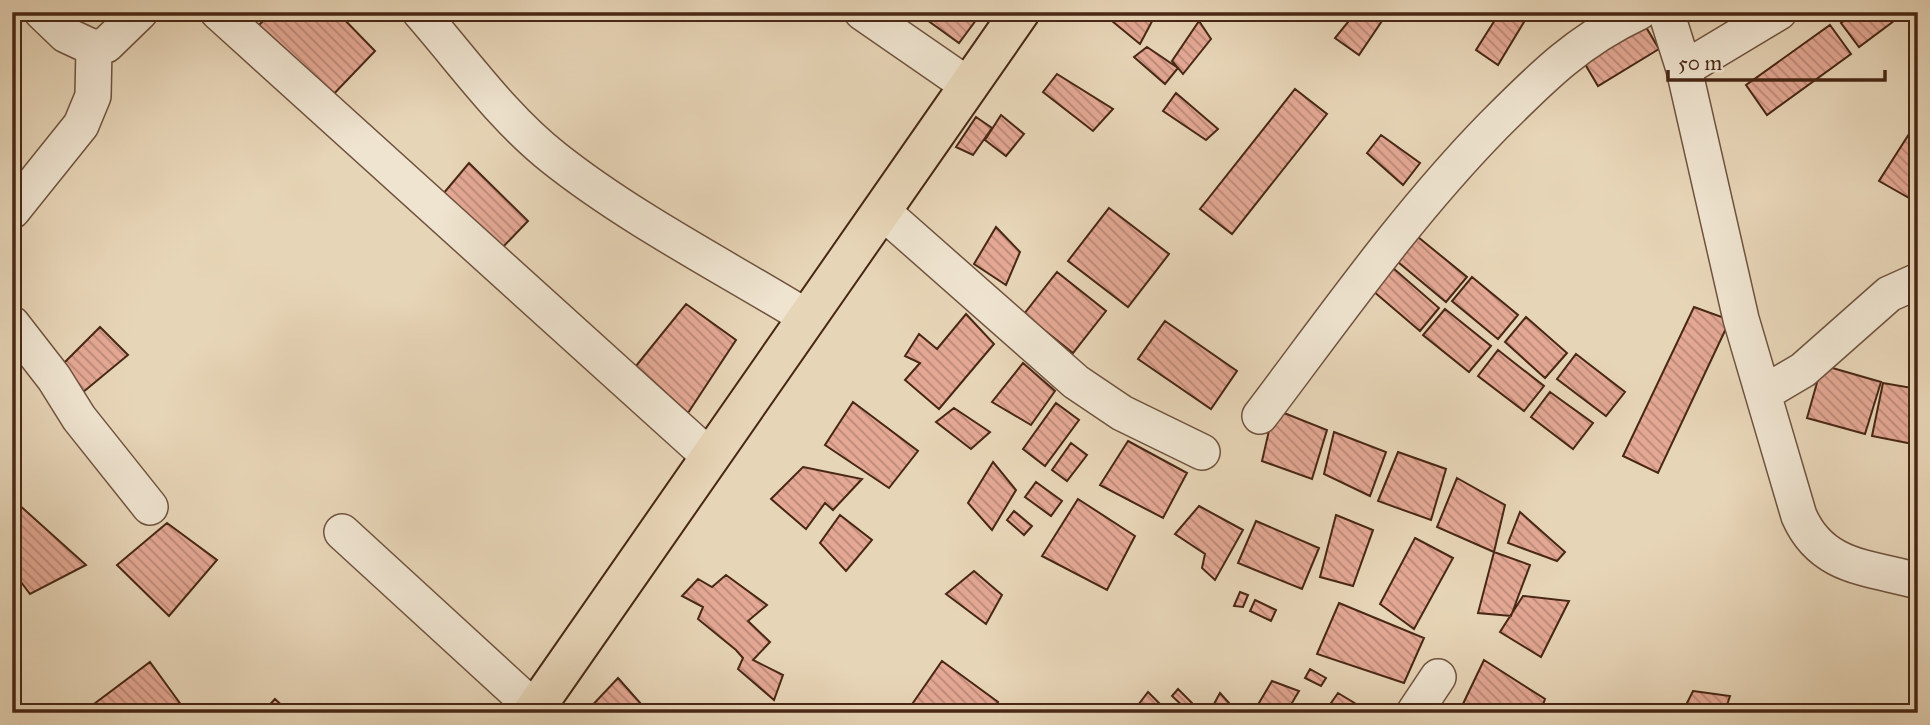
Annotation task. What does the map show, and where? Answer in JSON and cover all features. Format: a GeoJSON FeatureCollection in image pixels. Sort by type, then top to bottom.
{"type":"FeatureCollection","features":[{"type":"Feature","properties":{"kind":"main road"},"geometry":{"type":"LineString","coordinates":[[534,711],[1020,12]]}},
{"type":"Feature","properties":{"kind":"street"},"geometry":{"type":"LineString","coordinates":[[42,12],[66,35],[94,48],[106,45],[140,12]]}},
{"type":"Feature","properties":{"kind":"street"},"geometry":{"type":"LineString","coordinates":[[218,12],[710,457]]}},
{"type":"Feature","properties":{"kind":"street"},"geometry":{"type":"LineString","coordinates":[[420,12],[506,110],[552,157],[605,195],[808,318]]}},
{"type":"Feature","properties":{"kind":"street"},"geometry":{"type":"LineString","coordinates":[[862,12],[969,86]]}},
{"type":"Feature","properties":{"kind":"street"},"geometry":{"type":"LineString","coordinates":[[1260,416],[1444,177],[1538,80],[1599,31],[1639,12]]}},
{"type":"Feature","properties":{"kind":"street"},"geometry":{"type":"LineString","coordinates":[[1666,12],[1684,69],[1741,319],[1799,516],[1808,536],[1826,555],[1918,581]]}},
{"type":"Feature","properties":{"kind":"street"},"geometry":{"type":"LineString","coordinates":[[1684,69],[1779,12]]}},
{"type":"Feature","properties":{"kind":"street"},"geometry":{"type":"LineString","coordinates":[[12,211],[81,125],[93,96],[94,48]]}},
{"type":"Feature","properties":{"kind":"street"},"geometry":{"type":"LineString","coordinates":[[882,211],[1076,383],[1131,418],[1202,452]]}},
{"type":"Feature","properties":{"kind":"street"},"geometry":{"type":"LineString","coordinates":[[1760,379],[1803,370],[1889,294],[1918,281]]}},
{"type":"Feature","properties":{"kind":"street"},"geometry":{"type":"LineString","coordinates":[[12,324],[54,378],[79,418],[150,507]]}},
{"type":"Feature","properties":{"kind":"street"},"geometry":{"type":"LineString","coordinates":[[342,532],[534,711]]}},
{"type":"Feature","properties":{"kind":"street"},"geometry":{"type":"LineString","coordinates":[[1414,713],[1438,677]]}},
{"type":"Feature","properties":{"kind":"building"},"geometry":{"type":"Polygon","coordinates":[[[272,12],[337,12],[375,51],[328,100],[258,26],[272,12]]]}},
{"type":"Feature","properties":{"kind":"building"},"geometry":{"type":"Polygon","coordinates":[[[916,12],[982,12],[959,43],[916,12]]]}},
{"type":"Feature","properties":{"kind":"building"},"geometry":{"type":"Polygon","coordinates":[[[1101,12],[1157,12],[1140,44],[1101,12]]]}},
{"type":"Feature","properties":{"kind":"building"},"geometry":{"type":"Polygon","coordinates":[[[1356,12],[1388,12],[1359,55],[1335,38],[1356,12]]]}},
{"type":"Feature","properties":{"kind":"building"},"geometry":{"type":"Polygon","coordinates":[[[1500,12],[1524,22],[1498,65],[1476,50],[1500,12]]]}},
{"type":"Feature","properties":{"kind":"building"},"geometry":{"type":"Polygon","coordinates":[[[1856,12],[1906,12],[1859,47],[1841,23],[1856,12]]]}},
{"type":"Feature","properties":{"kind":"building"},"geometry":{"type":"Polygon","coordinates":[[[1199,21],[1211,39],[1183,74],[1172,61],[1199,21]]]}},
{"type":"Feature","properties":{"kind":"building"},"geometry":{"type":"Polygon","coordinates":[[[1643,22],[1659,49],[1598,86],[1582,59],[1643,22]]]}},
{"type":"Feature","properties":{"kind":"building"},"geometry":{"type":"Polygon","coordinates":[[[1830,25],[1851,54],[1767,115],[1746,85],[1830,25]]]}},
{"type":"Feature","properties":{"kind":"building"},"geometry":{"type":"Polygon","coordinates":[[[1147,47],[1178,68],[1165,84],[1134,57],[1147,47]]]}},
{"type":"Feature","properties":{"kind":"building"},"geometry":{"type":"Polygon","coordinates":[[[1057,74],[1113,109],[1093,131],[1043,92],[1057,74]]]}},
{"type":"Feature","properties":{"kind":"building"},"geometry":{"type":"Polygon","coordinates":[[[1295,89],[1327,114],[1232,234],[1200,209],[1295,89]]]}},
{"type":"Feature","properties":{"kind":"building"},"geometry":{"type":"Polygon","coordinates":[[[1176,93],[1218,129],[1206,140],[1163,111],[1176,93]]]}},
{"type":"Feature","properties":{"kind":"building"},"geometry":{"type":"Polygon","coordinates":[[[1001,115],[1024,134],[1006,156],[985,140],[1001,115]]]}},
{"type":"Feature","properties":{"kind":"building"},"geometry":{"type":"Polygon","coordinates":[[[976,117],[992,128],[973,155],[956,147],[976,117]]]}},
{"type":"Feature","properties":{"kind":"building"},"geometry":{"type":"Polygon","coordinates":[[[1918,120],[1918,203],[1879,181],[1918,120]]]}},
{"type":"Feature","properties":{"kind":"building"},"geometry":{"type":"Polygon","coordinates":[[[1381,135],[1420,163],[1403,185],[1367,153],[1381,135]]]}},
{"type":"Feature","properties":{"kind":"building"},"geometry":{"type":"Polygon","coordinates":[[[469,163],[528,221],[501,249],[443,194],[469,163]]]}},
{"type":"Feature","properties":{"kind":"building"},"geometry":{"type":"Polygon","coordinates":[[[1109,208],[1169,254],[1128,307],[1068,261],[1109,208]]]}},
{"type":"Feature","properties":{"kind":"building"},"geometry":{"type":"Polygon","coordinates":[[[996,227],[1020,252],[1006,285],[974,264],[996,227]]]}},
{"type":"Feature","properties":{"kind":"building"},"geometry":{"type":"Polygon","coordinates":[[[1418,237],[1467,277],[1446,302],[1398,262],[1418,237]]]}},
{"type":"Feature","properties":{"kind":"building"},"geometry":{"type":"Polygon","coordinates":[[[1393,268],[1439,308],[1420,331],[1373,291],[1393,268]]]}},
{"type":"Feature","properties":{"kind":"building"},"geometry":{"type":"Polygon","coordinates":[[[1057,272],[1106,311],[1073,353],[1024,314],[1057,272]]]}},
{"type":"Feature","properties":{"kind":"building"},"geometry":{"type":"Polygon","coordinates":[[[1472,277],[1518,315],[1498,339],[1452,301],[1472,277]]]}},
{"type":"Feature","properties":{"kind":"building"},"geometry":{"type":"Polygon","coordinates":[[[686,304],[736,340],[688,413],[636,366],[686,304]]]}},
{"type":"Feature","properties":{"kind":"building"},"geometry":{"type":"Polygon","coordinates":[[[1694,307],[1730,320],[1658,473],[1623,456],[1694,307]]]}},
{"type":"Feature","properties":{"kind":"building"},"geometry":{"type":"Polygon","coordinates":[[[1445,309],[1491,346],[1469,372],[1423,335],[1445,309]]]}},
{"type":"Feature","properties":{"kind":"building"},"geometry":{"type":"Polygon","coordinates":[[[966,314],[994,344],[939,409],[905,380],[920,363],[905,356],[919,334],[937,349],[966,314]]]}},
{"type":"Feature","properties":{"kind":"building"},"geometry":{"type":"Polygon","coordinates":[[[1526,317],[1567,353],[1545,378],[1505,342],[1526,317]]]}},
{"type":"Feature","properties":{"kind":"building"},"geometry":{"type":"Polygon","coordinates":[[[1165,321],[1237,371],[1211,409],[1138,359],[1165,321]]]}},
{"type":"Feature","properties":{"kind":"building"},"geometry":{"type":"Polygon","coordinates":[[[100,327],[128,355],[82,393],[56,371],[100,327]]]}},
{"type":"Feature","properties":{"kind":"building"},"geometry":{"type":"Polygon","coordinates":[[[1498,350],[1544,386],[1524,411],[1478,376],[1498,350]]]}},
{"type":"Feature","properties":{"kind":"building"},"geometry":{"type":"Polygon","coordinates":[[[1576,354],[1625,392],[1606,416],[1557,379],[1576,354]]]}},
{"type":"Feature","properties":{"kind":"building"},"geometry":{"type":"Polygon","coordinates":[[[1023,363],[1055,391],[1031,425],[992,402],[1023,363]]]}},
{"type":"Feature","properties":{"kind":"building"},"geometry":{"type":"Polygon","coordinates":[[[1822,365],[1881,382],[1865,434],[1807,418],[1822,365]]]}},
{"type":"Feature","properties":{"kind":"building"},"geometry":{"type":"Polygon","coordinates":[[[1883,383],[1918,389],[1918,445],[1872,436],[1883,383]]]}},
{"type":"Feature","properties":{"kind":"building"},"geometry":{"type":"Polygon","coordinates":[[[1550,392],[1593,423],[1573,449],[1531,417],[1550,392]]]}},
{"type":"Feature","properties":{"kind":"building"},"geometry":{"type":"Polygon","coordinates":[[[853,402],[918,451],[889,488],[825,445],[853,402]]]}},
{"type":"Feature","properties":{"kind":"building"},"geometry":{"type":"Polygon","coordinates":[[[1056,403],[1079,420],[1045,466],[1023,449],[1056,403]]]}},
{"type":"Feature","properties":{"kind":"building"},"geometry":{"type":"Polygon","coordinates":[[[954,408],[990,432],[971,449],[936,422],[954,408]]]}},
{"type":"Feature","properties":{"kind":"building"},"geometry":{"type":"Polygon","coordinates":[[[1274,409],[1327,430],[1312,479],[1262,461],[1274,409]]]}},
{"type":"Feature","properties":{"kind":"building"},"geometry":{"type":"Polygon","coordinates":[[[1334,432],[1386,452],[1370,496],[1324,474],[1334,432]]]}},
{"type":"Feature","properties":{"kind":"building"},"geometry":{"type":"Polygon","coordinates":[[[1128,441],[1187,473],[1163,518],[1100,485],[1128,441]]]}},
{"type":"Feature","properties":{"kind":"building"},"geometry":{"type":"Polygon","coordinates":[[[1071,443],[1087,455],[1067,481],[1052,470],[1071,443]]]}},
{"type":"Feature","properties":{"kind":"building"},"geometry":{"type":"Polygon","coordinates":[[[1398,452],[1446,469],[1431,520],[1378,501],[1398,452]]]}},
{"type":"Feature","properties":{"kind":"building"},"geometry":{"type":"Polygon","coordinates":[[[993,462],[1016,490],[992,530],[968,503],[993,462]]]}},
{"type":"Feature","properties":{"kind":"building"},"geometry":{"type":"Polygon","coordinates":[[[803,467],[862,479],[833,510],[825,503],[806,529],[771,499],[803,467]]]}},
{"type":"Feature","properties":{"kind":"building"},"geometry":{"type":"Polygon","coordinates":[[[1457,478],[1505,505],[1494,552],[1437,527],[1457,478]]]}},
{"type":"Feature","properties":{"kind":"building"},"geometry":{"type":"Polygon","coordinates":[[[1036,482],[1062,501],[1051,516],[1025,497],[1036,482]]]}},
{"type":"Feature","properties":{"kind":"building"},"geometry":{"type":"Polygon","coordinates":[[[1078,499],[1135,536],[1107,590],[1042,556],[1078,499]]]}},
{"type":"Feature","properties":{"kind":"building"},"geometry":{"type":"Polygon","coordinates":[[[17,503],[86,565],[30,594],[12,570],[12,509],[17,503]]]}},
{"type":"Feature","properties":{"kind":"building"},"geometry":{"type":"Polygon","coordinates":[[[1199,506],[1243,530],[1215,580],[1202,568],[1205,554],[1175,534],[1199,506]]]}},
{"type":"Feature","properties":{"kind":"building"},"geometry":{"type":"Polygon","coordinates":[[[1014,511],[1032,526],[1024,535],[1007,520],[1014,511]]]}},
{"type":"Feature","properties":{"kind":"building"},"geometry":{"type":"Polygon","coordinates":[[[1520,512],[1565,552],[1557,561],[1508,543],[1520,512]]]}},
{"type":"Feature","properties":{"kind":"building"},"geometry":{"type":"Polygon","coordinates":[[[840,515],[872,540],[846,571],[820,543],[840,515]]]}},
{"type":"Feature","properties":{"kind":"building"},"geometry":{"type":"Polygon","coordinates":[[[1336,515],[1373,530],[1353,586],[1320,577],[1336,515]]]}},
{"type":"Feature","properties":{"kind":"building"},"geometry":{"type":"Polygon","coordinates":[[[1256,521],[1319,548],[1302,589],[1238,563],[1256,521]]]}},
{"type":"Feature","properties":{"kind":"building"},"geometry":{"type":"Polygon","coordinates":[[[167,523],[217,560],[169,616],[117,565],[167,523]]]}},
{"type":"Feature","properties":{"kind":"building"},"geometry":{"type":"Polygon","coordinates":[[[1415,538],[1453,558],[1414,629],[1380,604],[1415,538]]]}},
{"type":"Feature","properties":{"kind":"building"},"geometry":{"type":"Polygon","coordinates":[[[1494,552],[1530,565],[1511,616],[1478,613],[1494,552]]]}},
{"type":"Feature","properties":{"kind":"building"},"geometry":{"type":"Polygon","coordinates":[[[974,571],[1002,595],[986,624],[946,594],[974,571]]]}},
{"type":"Feature","properties":{"kind":"building"},"geometry":{"type":"Polygon","coordinates":[[[726,575],[767,605],[748,621],[770,642],[753,660],[783,675],[774,700],[738,669],[743,658],[736,650],[698,619],[703,607],[682,596],[698,579],[712,587],[726,575]]]}},
{"type":"Feature","properties":{"kind":"building"},"geometry":{"type":"Polygon","coordinates":[[[1240,592],[1248,595],[1243,607],[1234,606],[1240,592]]]}},
{"type":"Feature","properties":{"kind":"building"},"geometry":{"type":"Polygon","coordinates":[[[1523,596],[1569,601],[1541,657],[1500,632],[1523,596]]]}},
{"type":"Feature","properties":{"kind":"building"},"geometry":{"type":"Polygon","coordinates":[[[1255,600],[1276,610],[1271,621],[1250,611],[1255,600]]]}},
{"type":"Feature","properties":{"kind":"building"},"geometry":{"type":"Polygon","coordinates":[[[1339,603],[1424,638],[1404,683],[1317,654],[1339,603]]]}},
{"type":"Feature","properties":{"kind":"building"},"geometry":{"type":"Polygon","coordinates":[[[1484,660],[1545,699],[1540,713],[1473,713],[1462,706],[1484,660]]]}},
{"type":"Feature","properties":{"kind":"building"},"geometry":{"type":"Polygon","coordinates":[[[942,661],[998,702],[991,713],[906,713],[942,661]]]}},
{"type":"Feature","properties":{"kind":"building"},"geometry":{"type":"Polygon","coordinates":[[[150,662],[187,713],[82,713],[150,662]]]}},
{"type":"Feature","properties":{"kind":"building"},"geometry":{"type":"Polygon","coordinates":[[[1310,669],[1326,678],[1321,686],[1305,678],[1310,669]]]}},
{"type":"Feature","properties":{"kind":"building"},"geometry":{"type":"Polygon","coordinates":[[[618,678],[649,713],[585,713],[618,678]]]}},
{"type":"Feature","properties":{"kind":"building"},"geometry":{"type":"Polygon","coordinates":[[[1272,681],[1299,691],[1286,713],[1253,713],[1272,681]]]}},
{"type":"Feature","properties":{"kind":"building"},"geometry":{"type":"Polygon","coordinates":[[[1178,689],[1192,703],[1186,709],[1172,696],[1178,689]]]}},
{"type":"Feature","properties":{"kind":"building"},"geometry":{"type":"Polygon","coordinates":[[[1693,691],[1730,696],[1726,708],[1734,713],[1682,713],[1693,691]]]}},
{"type":"Feature","properties":{"kind":"building"},"geometry":{"type":"Polygon","coordinates":[[[1148,692],[1169,713],[1132,713],[1148,692]]]}},
{"type":"Feature","properties":{"kind":"building"},"geometry":{"type":"Polygon","coordinates":[[[1220,693],[1238,713],[1209,713],[1220,693]]]}},
{"type":"Feature","properties":{"kind":"building"},"geometry":{"type":"Polygon","coordinates":[[[1338,693],[1371,713],[1324,713],[1338,693]]]}},
{"type":"Feature","properties":{"kind":"building"},"geometry":{"type":"Polygon","coordinates":[[[275,699],[290,713],[262,713],[275,699]]]}}]}
